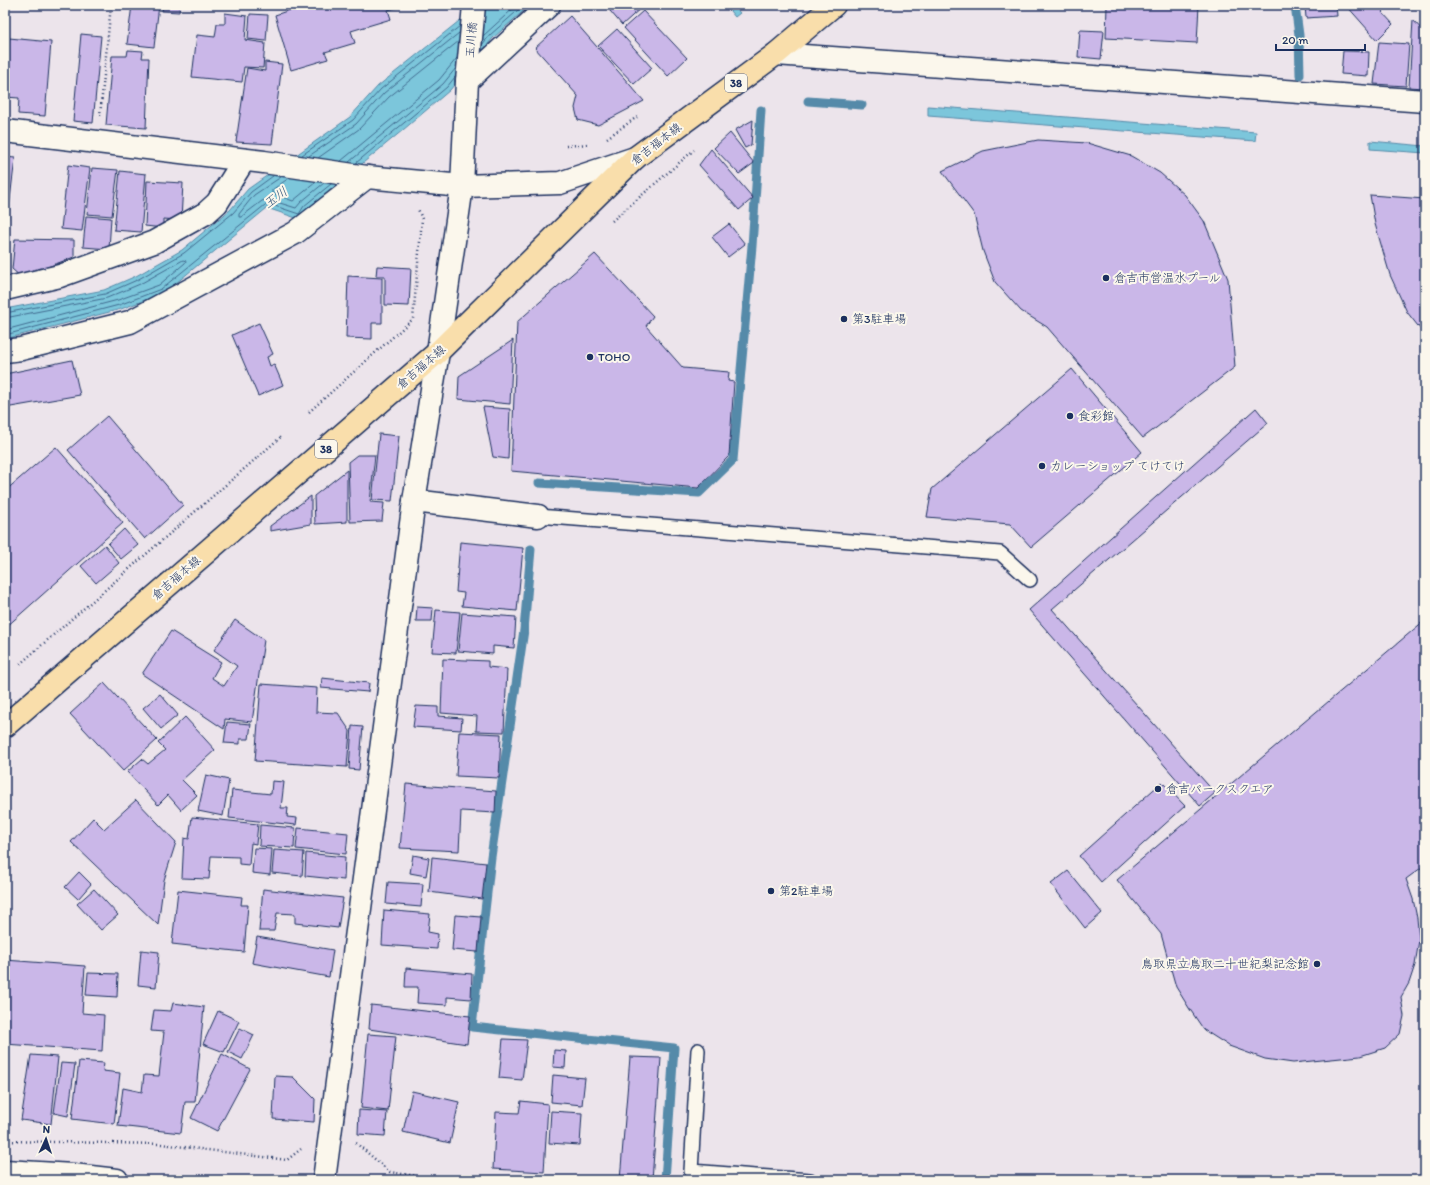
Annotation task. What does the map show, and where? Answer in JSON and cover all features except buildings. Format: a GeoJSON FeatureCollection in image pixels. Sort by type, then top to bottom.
{"type":"FeatureCollection","features":[{"type":"Feature","properties":{"kind":"main road","name":"倉吉福本線"},"geometry":{"type":"LineString","coordinates":[[5,726],[438,352],[635,158],[776,54],[834,5]]}},
{"type":"Feature","properties":{"kind":"street","name":"玉川橋"},"geometry":{"type":"LineString","coordinates":[[324,1180],[414,501],[438,352],[462,186],[467,78],[474,5]]}},
{"type":"Feature","properties":{"kind":"street"},"geometry":{"type":"LineString","coordinates":[[467,78],[549,5]]}},
{"type":"Feature","properties":{"kind":"street"},"geometry":{"type":"LineString","coordinates":[[776,54],[1425,101]]}},
{"type":"Feature","properties":{"kind":"street"},"geometry":{"type":"LineString","coordinates":[[5,131],[254,161],[362,176],[462,186],[560,183],[635,158]]}},
{"type":"Feature","properties":{"kind":"street"},"geometry":{"type":"LineString","coordinates":[[5,289],[60,276],[154,242],[206,213],[217,203],[254,161]]}},
{"type":"Feature","properties":{"kind":"street"},"geometry":{"type":"LineString","coordinates":[[5,351],[21,349],[130,322],[295,233],[362,176]]}},
{"type":"Feature","properties":{"kind":"street"},"geometry":{"type":"LineString","coordinates":[[414,501],[538,516]]}},
{"type":"Feature","properties":{"kind":"street"},"geometry":{"type":"LineString","coordinates":[[5,1171],[73,1175],[118,1180]]}},
{"type":"Feature","properties":{"kind":"lane"},"geometry":{"type":"LineString","coordinates":[[538,516],[1000,553],[1030,580]]}},
{"type":"Feature","properties":{"kind":"lane"},"geometry":{"type":"LineString","coordinates":[[698,1050],[691,1171],[810,1180]]}},
{"type":"Feature","properties":{"kind":"path"},"geometry":{"type":"LineString","coordinates":[[99,124],[111,5]]}},
{"type":"Feature","properties":{"kind":"path"},"geometry":{"type":"LineString","coordinates":[[601,142],[637,117]]}},
{"type":"Feature","properties":{"kind":"path"},"geometry":{"type":"LineString","coordinates":[[566,146],[594,143]]}},
{"type":"Feature","properties":{"kind":"path"},"geometry":{"type":"LineString","coordinates":[[612,221],[695,149]]}},
{"type":"Feature","properties":{"kind":"path"},"geometry":{"type":"LineString","coordinates":[[309,412],[413,319],[422,219],[419,210],[413,207]]}},
{"type":"Feature","properties":{"kind":"path"},"geometry":{"type":"LineString","coordinates":[[20,664],[282,436]]}},
{"type":"Feature","properties":{"kind":"path"},"geometry":{"type":"LineString","coordinates":[[351,1138],[390,1172],[442,1180]]}},
{"type":"Feature","properties":{"kind":"path"},"geometry":{"type":"LineString","coordinates":[[5,1141],[161,1144],[287,1160],[305,1146]]}},
{"type":"Feature","properties":{"kind":"water","name":"玉川"},"geometry":{"type":"Polygon","coordinates":[[[479,5],[530,5],[493,38],[450,90],[307,209],[302,220],[267,208],[164,293],[121,309],[5,339],[5,309],[104,290],[136,276],[182,250],[230,210],[248,189],[350,117],[378,86],[479,5]]]}},
{"type":"Feature","properties":{"kind":"water"},"geometry":{"type":"Polygon","coordinates":[[[725,5],[733,5],[740,13],[735,17],[725,5]]]}},
{"type":"Feature","properties":{"kind":"water"},"geometry":{"type":"Polygon","coordinates":[[[928,106],[1256,132],[1255,141],[928,116],[928,106]]]}},
{"type":"Feature","properties":{"kind":"water"},"geometry":{"type":"Polygon","coordinates":[[[1370,141],[1425,146],[1425,153],[1370,149],[1370,141]]]}},
{"type":"Feature","properties":{"kind":"waterway"},"geometry":{"type":"LineString","coordinates":[[1295,5],[1299,35],[1300,75]]}},
{"type":"Feature","properties":{"kind":"waterway"},"geometry":{"type":"LineString","coordinates":[[808,101],[862,105]]}},
{"type":"Feature","properties":{"kind":"waterway"},"geometry":{"type":"LineString","coordinates":[[539,483],[699,493],[733,460],[752,246],[761,110]]}},
{"type":"Feature","properties":{"kind":"waterway"},"geometry":{"type":"LineString","coordinates":[[531,549],[524,630],[491,857],[472,1027],[674,1048],[665,1180]]}},
{"type":"Feature","properties":{"kind":"place","name":"倉吉市営温水プール"},"geometry":{"type":"Point","coordinates":[1106,278]}},
{"type":"Feature","properties":{"kind":"place","name":"第3駐車場"},"geometry":{"type":"Point","coordinates":[844,319]}},
{"type":"Feature","properties":{"kind":"place","name":"TOHO"},"geometry":{"type":"Point","coordinates":[590,357]}},
{"type":"Feature","properties":{"kind":"place","name":"食彩館"},"geometry":{"type":"Point","coordinates":[1070,416]}},
{"type":"Feature","properties":{"kind":"place","name":"カレーショップ てけてけ"},"geometry":{"type":"Point","coordinates":[1042,466]}},
{"type":"Feature","properties":{"kind":"place","name":"倉吉パークスクエア"},"geometry":{"type":"Point","coordinates":[1158,789]}},
{"type":"Feature","properties":{"kind":"place","name":"第2駐車場"},"geometry":{"type":"Point","coordinates":[771,891]}},
{"type":"Feature","properties":{"kind":"place","name":"鳥取県立鳥取二十世紀梨記念館"},"geometry":{"type":"Point","coordinates":[1317,964]}}]}
